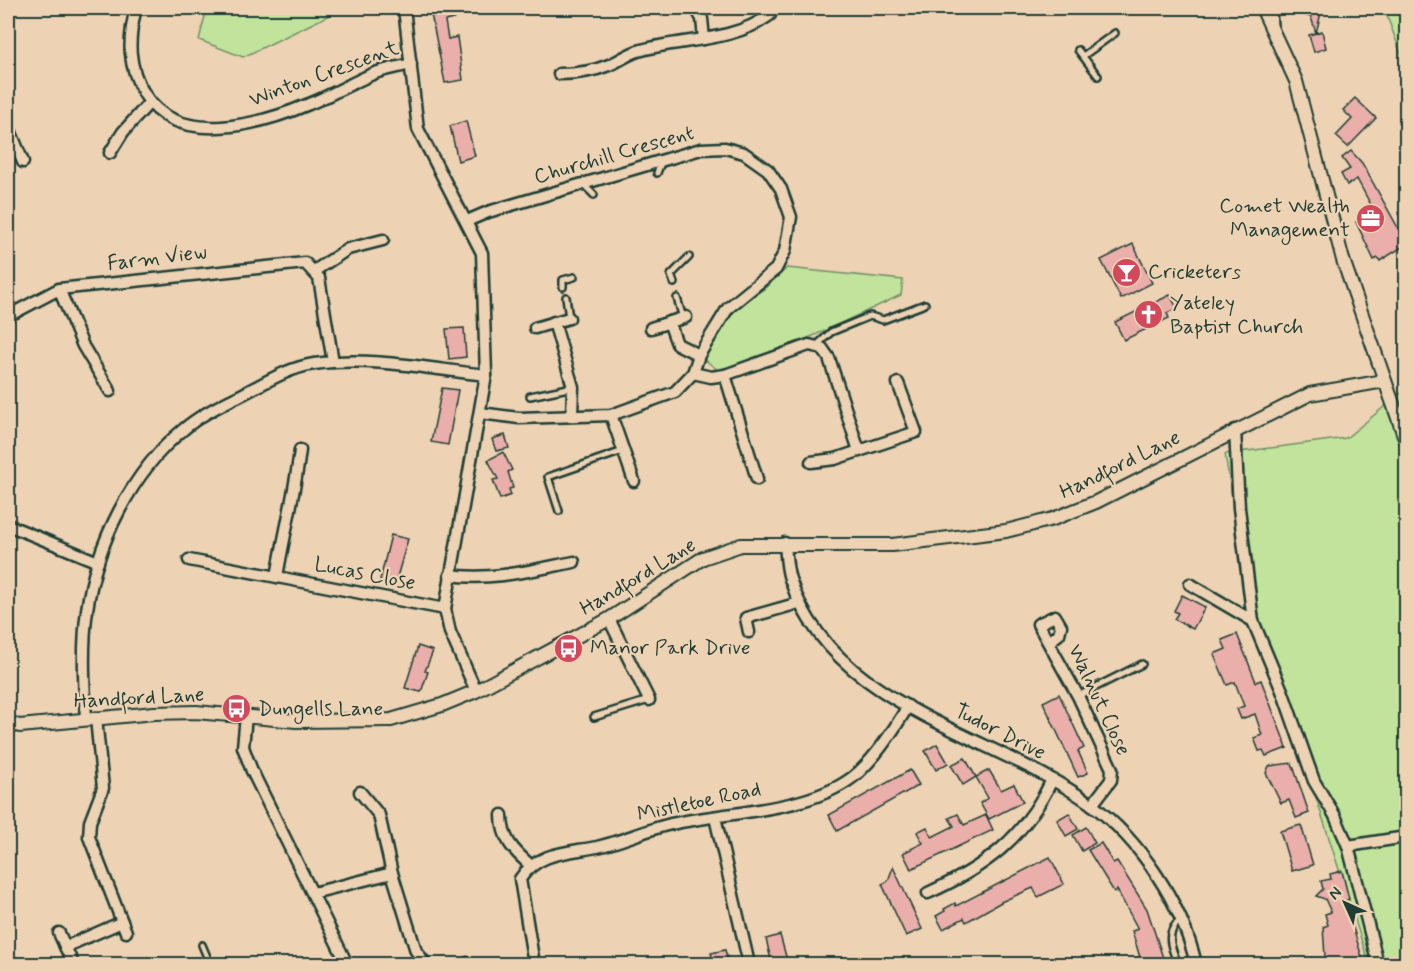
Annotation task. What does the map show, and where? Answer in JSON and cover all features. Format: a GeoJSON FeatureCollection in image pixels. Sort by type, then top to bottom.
{"type":"FeatureCollection","features":[{"type":"Feature","properties":{"kind":"street","name":"Winton Crescent"},"geometry":{"type":"LineString","coordinates":[[136,8],[130,32],[130,59],[137,83],[149,102],[170,119],[199,128],[233,125],[298,108],[376,73],[411,64]]}},
{"type":"Feature","properties":{"kind":"street"},"geometry":{"type":"LineString","coordinates":[[404,8],[418,129],[482,253],[486,375],[445,609],[450,632],[476,691]]}},
{"type":"Feature","properties":{"kind":"street"},"geometry":{"type":"LineString","coordinates":[[696,8],[702,19],[704,39]]}},
{"type":"Feature","properties":{"kind":"street"},"geometry":{"type":"LineString","coordinates":[[1262,8],[1296,81],[1343,260],[1407,441]]}},
{"type":"Feature","properties":{"kind":"street"},"geometry":{"type":"LineString","coordinates":[[559,74],[582,74],[637,51],[733,34],[758,24],[770,15]]}},
{"type":"Feature","properties":{"kind":"street"},"geometry":{"type":"LineString","coordinates":[[110,153],[123,132],[149,102]]}},
{"type":"Feature","properties":{"kind":"street"},"geometry":{"type":"LineString","coordinates":[[8,125],[23,162]]}},
{"type":"Feature","properties":{"kind":"street","name":"Churchill Crescent"},"geometry":{"type":"LineString","coordinates":[[467,221],[488,212],[662,160],[701,149],[724,148],[744,153],[768,170],[781,189],[791,217],[785,251],[776,269],[728,308],[699,355],[693,373],[675,392],[611,415],[519,418],[480,413]]}},
{"type":"Feature","properties":{"kind":"street"},"geometry":{"type":"LineString","coordinates":[[333,362],[319,278],[314,271],[348,249],[383,240]]}},
{"type":"Feature","properties":{"kind":"street","name":"Farm View"},"geometry":{"type":"LineString","coordinates":[[8,316],[60,289],[305,263],[314,271]]}},
{"type":"Feature","properties":{"kind":"street"},"geometry":{"type":"LineString","coordinates":[[60,289],[83,345],[110,391]]}},
{"type":"Feature","properties":{"kind":"street"},"geometry":{"type":"LineString","coordinates":[[651,328],[684,317]]}},
{"type":"Feature","properties":{"kind":"street"},"geometry":{"type":"LineString","coordinates":[[535,328],[569,318]]}},
{"type":"Feature","properties":{"kind":"street"},"geometry":{"type":"LineString","coordinates":[[554,322],[573,387],[572,415]]}},
{"type":"Feature","properties":{"kind":"street"},"geometry":{"type":"LineString","coordinates":[[669,322],[677,344],[699,355]]}},
{"type":"Feature","properties":{"kind":"street"},"geometry":{"type":"LineString","coordinates":[[693,373],[711,377],[726,375],[809,345],[822,348],[829,358],[859,451]]}},
{"type":"Feature","properties":{"kind":"street"},"geometry":{"type":"LineString","coordinates":[[65,947],[124,927],[89,837],[90,822],[103,788],[91,719],[87,610],[98,562],[113,522],[132,489],[158,455],[184,429],[218,406],[290,370],[333,362],[354,361],[486,375]]}},
{"type":"Feature","properties":{"kind":"street"},"geometry":{"type":"LineString","coordinates":[[726,375],[757,479]]}},
{"type":"Feature","properties":{"kind":"street","name":"Handford Lane"},"geometry":{"type":"LineString","coordinates":[[8,723],[20,726],[196,712],[296,721],[392,720],[442,705],[476,691],[609,619],[703,558],[741,545],[785,543],[892,545],[1005,531],[1053,519],[1096,502],[1310,394],[1384,381]]}},
{"type":"Feature","properties":{"kind":"street"},"geometry":{"type":"LineString","coordinates":[[811,462],[835,459],[916,432],[898,383]]}},
{"type":"Feature","properties":{"kind":"street"},"geometry":{"type":"LineString","coordinates":[[611,415],[634,481]]}},
{"type":"Feature","properties":{"kind":"street"},"geometry":{"type":"LineString","coordinates":[[1235,430],[1239,508],[1253,621],[1283,693],[1314,781],[1335,816],[1348,846],[1378,964]]}},
{"type":"Feature","properties":{"kind":"street"},"geometry":{"type":"LineString","coordinates":[[277,577],[287,518],[294,503],[300,450]]}},
{"type":"Feature","properties":{"kind":"street"},"geometry":{"type":"LineString","coordinates":[[8,525],[98,562]]}},
{"type":"Feature","properties":{"kind":"street","name":"Tudor Drive"},"geometry":{"type":"LineString","coordinates":[[785,543],[789,576],[799,603],[832,649],[858,675],[908,706],[1052,780],[1092,805],[1126,838],[1160,880],[1181,920],[1196,964]]}},
{"type":"Feature","properties":{"kind":"street","name":"Lucas Close"},"geometry":{"type":"LineString","coordinates":[[189,560],[445,609]]}},
{"type":"Feature","properties":{"kind":"street"},"geometry":{"type":"LineString","coordinates":[[450,575],[469,578],[523,573],[574,562]]}},
{"type":"Feature","properties":{"kind":"street"},"geometry":{"type":"LineString","coordinates":[[1190,584],[1253,621]]}},
{"type":"Feature","properties":{"kind":"street"},"geometry":{"type":"LineString","coordinates":[[749,632],[746,618],[799,603]]}},
{"type":"Feature","properties":{"kind":"street"},"geometry":{"type":"LineString","coordinates":[[609,619],[649,700]]}},
{"type":"Feature","properties":{"kind":"street","name":"Walnut Close"},"geometry":{"type":"LineString","coordinates":[[1050,641],[1112,769],[1112,780],[1092,805]]}},
{"type":"Feature","properties":{"kind":"street","name":"Mistletoe Road"},"geometry":{"type":"LineString","coordinates":[[530,865],[540,859],[603,845],[667,825],[791,804],[825,791],[857,774],[880,750],[908,706]]}},
{"type":"Feature","properties":{"kind":"street"},"geometry":{"type":"LineString","coordinates":[[246,716],[243,747],[246,755],[347,964]]}},
{"type":"Feature","properties":{"kind":"street"},"geometry":{"type":"LineString","coordinates":[[928,893],[994,856],[1037,811],[1052,780]]}},
{"type":"Feature","properties":{"kind":"street"},"geometry":{"type":"LineString","coordinates":[[360,792],[379,815],[392,873],[416,951],[426,964]]}},
{"type":"Feature","properties":{"kind":"street"},"geometry":{"type":"LineString","coordinates":[[502,815],[502,828],[510,847],[530,865],[520,879],[534,964]]}},
{"type":"Feature","properties":{"kind":"street"},"geometry":{"type":"LineString","coordinates":[[715,817],[749,964]]}},
{"type":"Feature","properties":{"kind":"street"},"geometry":{"type":"LineString","coordinates":[[1348,846],[1407,837]]}},
{"type":"Feature","properties":{"kind":"street"},"geometry":{"type":"LineString","coordinates":[[313,893],[392,873]]}},
{"type":"Feature","properties":{"kind":"street"},"geometry":{"type":"LineString","coordinates":[[59,933],[73,964]]}},
{"type":"Feature","properties":{"kind":"lane"},"geometry":{"type":"LineString","coordinates":[[1273,8],[1274,30]]}},
{"type":"Feature","properties":{"kind":"lane"},"geometry":{"type":"LineString","coordinates":[[1083,56],[1115,33]]}},
{"type":"Feature","properties":{"kind":"lane"},"geometry":{"type":"LineString","coordinates":[[1078,50],[1098,76]]}},
{"type":"Feature","properties":{"kind":"lane"},"geometry":{"type":"LineString","coordinates":[[657,172],[662,160]]}},
{"type":"Feature","properties":{"kind":"lane"},"geometry":{"type":"LineString","coordinates":[[582,183],[594,195]]}},
{"type":"Feature","properties":{"kind":"lane"},"geometry":{"type":"LineString","coordinates":[[674,283],[671,275],[689,256]]}},
{"type":"Feature","properties":{"kind":"lane"},"geometry":{"type":"LineString","coordinates":[[563,287],[563,280],[574,277]]}},
{"type":"Feature","properties":{"kind":"lane"},"geometry":{"type":"LineString","coordinates":[[566,297],[569,318]]}},
{"type":"Feature","properties":{"kind":"lane"},"geometry":{"type":"LineString","coordinates":[[677,298],[684,317]]}},
{"type":"Feature","properties":{"kind":"lane"},"geometry":{"type":"LineString","coordinates":[[816,346],[831,332],[870,316],[883,320],[925,304]]}},
{"type":"Feature","properties":{"kind":"lane"},"geometry":{"type":"LineString","coordinates":[[530,396],[573,387]]}},
{"type":"Feature","properties":{"kind":"lane"},"geometry":{"type":"LineString","coordinates":[[559,511],[548,477],[623,451]]}},
{"type":"Feature","properties":{"kind":"lane"},"geometry":{"type":"LineString","coordinates":[[1078,696],[1142,664]]}},
{"type":"Feature","properties":{"kind":"lane"},"geometry":{"type":"LineString","coordinates":[[594,717],[649,700]]}},
{"type":"Feature","properties":{"kind":"lane"},"geometry":{"type":"LineString","coordinates":[[1178,964],[1170,937],[1174,925],[1181,920]]}},
{"type":"Feature","properties":{"kind":"lane"},"geometry":{"type":"LineString","coordinates":[[202,945],[210,964]]}},
{"type":"Feature","properties":{"kind":"green space"},"geometry":{"type":"Polygon","coordinates":[[[207,8],[335,8],[336,12],[243,57],[199,40],[207,8]]]}},
{"type":"Feature","properties":{"kind":"green space"},"geometry":{"type":"Polygon","coordinates":[[[1384,8],[1406,8],[1406,67],[1384,8]]]}},
{"type":"Feature","properties":{"kind":"green space"},"geometry":{"type":"Polygon","coordinates":[[[787,268],[903,280],[901,295],[813,336],[719,371],[704,359],[736,308],[764,289],[787,268]]]}},
{"type":"Feature","properties":{"kind":"green space"},"geometry":{"type":"Polygon","coordinates":[[[1406,389],[1406,964],[1369,964],[1283,693],[1253,621],[1225,454],[1346,438],[1406,389]]]}},
{"type":"Feature","properties":{"kind":"building"},"geometry":{"type":"Polygon","coordinates":[[[452,8],[454,19],[445,21],[448,39],[457,37],[463,80],[445,83],[430,9],[452,8]]]}},
{"type":"Feature","properties":{"kind":"building"},"geometry":{"type":"Polygon","coordinates":[[[1290,8],[1322,9],[1316,33],[1311,17],[1289,11],[1290,8]]]}},
{"type":"Feature","properties":{"kind":"building"},"geometry":{"type":"Polygon","coordinates":[[[1322,31],[1326,48],[1314,52],[1309,35],[1322,31]]]}},
{"type":"Feature","properties":{"kind":"building"},"geometry":{"type":"Polygon","coordinates":[[[1355,98],[1376,118],[1348,147],[1336,136],[1352,119],[1343,110],[1355,98]]]}},
{"type":"Feature","properties":{"kind":"building"},"geometry":{"type":"Polygon","coordinates":[[[466,121],[475,156],[458,161],[450,126],[466,121]]]}},
{"type":"Feature","properties":{"kind":"building"},"geometry":{"type":"Polygon","coordinates":[[[1351,151],[1362,163],[1407,244],[1380,261],[1378,258],[1374,260],[1356,222],[1369,215],[1366,211],[1372,207],[1357,179],[1347,185],[1341,174],[1350,169],[1342,158],[1351,151]]]}},
{"type":"Feature","properties":{"kind":"building","name":"Cricketers"},"geometry":{"type":"Polygon","coordinates":[[[1133,244],[1152,283],[1121,299],[1101,260],[1133,244]]]}},
{"type":"Feature","properties":{"kind":"building","name":"Yateley Baptist Church"},"geometry":{"type":"Polygon","coordinates":[[[1170,295],[1177,308],[1167,313],[1169,318],[1124,340],[1115,322],[1170,295]]]}},
{"type":"Feature","properties":{"kind":"building"},"geometry":{"type":"Polygon","coordinates":[[[464,328],[466,357],[449,359],[446,329],[464,328]]]}},
{"type":"Feature","properties":{"kind":"building"},"geometry":{"type":"Polygon","coordinates":[[[442,388],[458,390],[448,445],[431,442],[442,388]]]}},
{"type":"Feature","properties":{"kind":"building"},"geometry":{"type":"Polygon","coordinates":[[[505,435],[509,448],[496,451],[492,439],[505,435]]]}},
{"type":"Feature","properties":{"kind":"building"},"geometry":{"type":"Polygon","coordinates":[[[503,452],[512,470],[508,472],[513,488],[509,489],[511,495],[500,499],[493,480],[498,479],[488,460],[503,452]]]}},
{"type":"Feature","properties":{"kind":"building"},"geometry":{"type":"Polygon","coordinates":[[[391,535],[408,539],[395,584],[380,580],[391,535]]]}},
{"type":"Feature","properties":{"kind":"building"},"geometry":{"type":"Polygon","coordinates":[[[1182,595],[1205,607],[1193,629],[1174,619],[1178,613],[1174,611],[1182,595]]]}},
{"type":"Feature","properties":{"kind":"building"},"geometry":{"type":"Polygon","coordinates":[[[1237,634],[1256,682],[1261,680],[1287,748],[1266,756],[1263,750],[1259,751],[1254,738],[1262,735],[1255,714],[1241,719],[1237,709],[1244,706],[1235,682],[1227,685],[1214,654],[1226,649],[1222,640],[1237,634]]]}},
{"type":"Feature","properties":{"kind":"building"},"geometry":{"type":"Polygon","coordinates":[[[418,646],[433,651],[425,671],[428,672],[421,692],[405,688],[418,646]]]}},
{"type":"Feature","properties":{"kind":"building"},"geometry":{"type":"Polygon","coordinates":[[[1059,694],[1084,748],[1078,751],[1088,773],[1078,777],[1043,702],[1059,694]]]}},
{"type":"Feature","properties":{"kind":"building"},"geometry":{"type":"Polygon","coordinates":[[[937,744],[948,763],[936,770],[925,751],[937,744]]]}},
{"type":"Feature","properties":{"kind":"building"},"geometry":{"type":"Polygon","coordinates":[[[965,758],[976,777],[963,785],[951,765],[965,758]]]}},
{"type":"Feature","properties":{"kind":"building"},"geometry":{"type":"Polygon","coordinates":[[[1292,763],[1309,813],[1296,818],[1289,800],[1281,803],[1266,773],[1269,766],[1292,763]]]}},
{"type":"Feature","properties":{"kind":"building"},"geometry":{"type":"Polygon","coordinates":[[[910,770],[919,785],[837,831],[829,815],[910,770]]]}},
{"type":"Feature","properties":{"kind":"building"},"geometry":{"type":"Polygon","coordinates":[[[989,770],[1001,790],[1014,784],[1023,802],[989,819],[980,803],[988,798],[976,777],[989,770]]]}},
{"type":"Feature","properties":{"kind":"building"},"geometry":{"type":"Polygon","coordinates":[[[1069,813],[1078,829],[1066,836],[1057,820],[1069,813]]]}},
{"type":"Feature","properties":{"kind":"building"},"geometry":{"type":"Polygon","coordinates":[[[958,814],[964,825],[986,815],[993,830],[911,869],[903,853],[923,843],[917,832],[927,827],[932,837],[954,826],[949,818],[958,814]]]}},
{"type":"Feature","properties":{"kind":"building"},"geometry":{"type":"Polygon","coordinates":[[[1301,825],[1313,865],[1292,871],[1280,831],[1301,825]]]}},
{"type":"Feature","properties":{"kind":"building"},"geometry":{"type":"Polygon","coordinates":[[[1086,827],[1095,843],[1082,851],[1073,835],[1086,827]]]}},
{"type":"Feature","properties":{"kind":"building"},"geometry":{"type":"Polygon","coordinates":[[[1101,843],[1113,863],[1117,861],[1147,909],[1165,964],[1142,964],[1132,931],[1138,929],[1117,890],[1114,892],[1088,850],[1101,843]]]}},
{"type":"Feature","properties":{"kind":"building"},"geometry":{"type":"Polygon","coordinates":[[[1050,857],[1064,884],[1038,897],[1033,888],[1003,901],[966,922],[964,918],[943,929],[936,916],[945,911],[944,909],[955,903],[956,906],[1050,857]]]}},
{"type":"Feature","properties":{"kind":"building"},"geometry":{"type":"Polygon","coordinates":[[[893,867],[922,929],[906,936],[882,884],[888,881],[893,867]]]}},
{"type":"Feature","properties":{"kind":"building"},"geometry":{"type":"Polygon","coordinates":[[[1342,871],[1349,899],[1345,901],[1364,964],[1347,964],[1346,959],[1328,964],[1325,956],[1323,927],[1328,925],[1325,914],[1331,912],[1325,899],[1316,896],[1323,889],[1321,881],[1331,879],[1330,874],[1342,871]]]}},
{"type":"Feature","properties":{"kind":"building"},"geometry":{"type":"Polygon","coordinates":[[[780,935],[787,960],[772,964],[766,939],[780,935]]]}},
{"type":"Feature","properties":{"kind":"building"},"geometry":{"type":"Polygon","coordinates":[[[725,950],[729,964],[714,964],[711,953],[725,950]]]}},
{"type":"Feature","properties":{"kind":"place","name":"Comet Wealth Management"},"geometry":{"type":"Point","coordinates":[1371,218]}},
{"type":"Feature","properties":{"kind":"place","name":"Cricketers"},"geometry":{"type":"Point","coordinates":[1127,272]}},
{"type":"Feature","properties":{"kind":"place","name":"Yateley Baptist Church"},"geometry":{"type":"Point","coordinates":[1149,315]}},
{"type":"Feature","properties":{"kind":"place","name":"Manor Park Drive"},"geometry":{"type":"Point","coordinates":[569,648]}},
{"type":"Feature","properties":{"kind":"place","name":"Dungells Lane"},"geometry":{"type":"Point","coordinates":[237,709]}}]}
